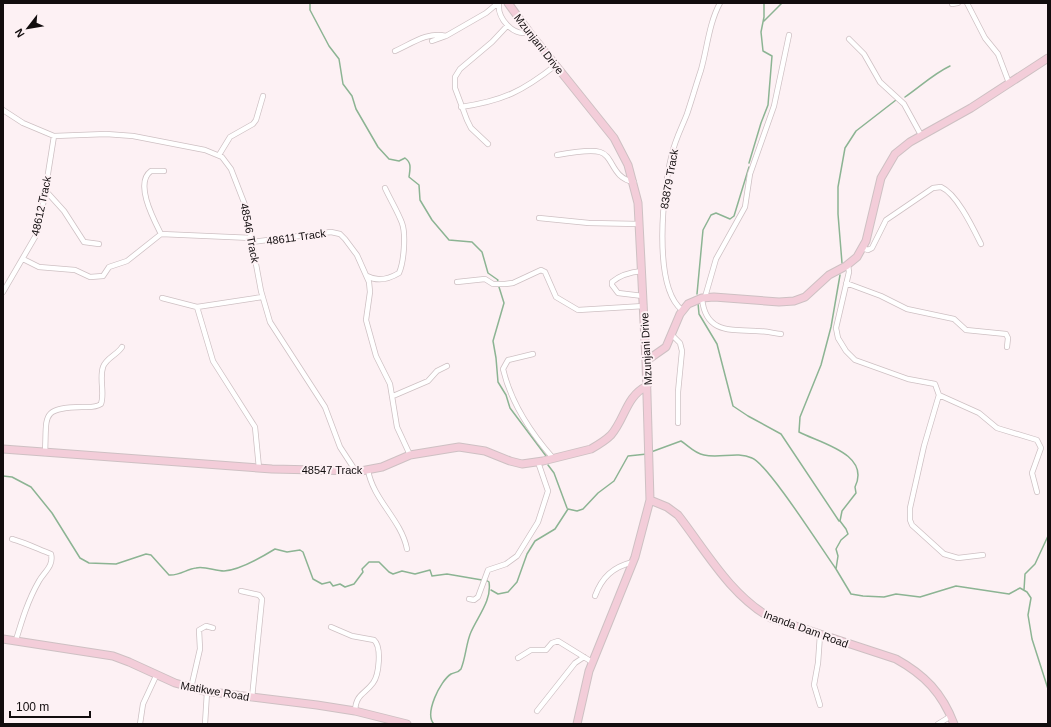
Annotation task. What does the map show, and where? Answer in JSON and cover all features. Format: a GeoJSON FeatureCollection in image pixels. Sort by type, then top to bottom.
{"type":"FeatureCollection","features":[{"type":"Feature","properties":{"kind":"street"},"geometry":{"type":"LineString","coordinates":[[432,41],[446,36],[486,13],[498,3],[501,17],[507,26],[520,32],[529,32]]}},
{"type":"Feature","properties":{"kind":"street","name":"Mzunjani Drive"},"geometry":{"type":"LineString","coordinates":[[508,3],[529,32],[614,138],[624,156],[634,182],[639,224],[644,306],[650,500],[633,562],[592,662],[584,691],[578,724]]}},
{"type":"Feature","properties":{"kind":"street"},"geometry":{"type":"LineString","coordinates":[[952,4],[958,3]]}},
{"type":"Feature","properties":{"kind":"street"},"geometry":{"type":"LineString","coordinates":[[967,3],[985,38],[998,54],[1009,83]]}},
{"type":"Feature","properties":{"kind":"street","name":"83879 Track"},"geometry":{"type":"LineString","coordinates":[[682,310],[678,307],[672,294],[664,265],[662,221],[672,153],[688,112],[718,4]]}},
{"type":"Feature","properties":{"kind":"street"},"geometry":{"type":"LineString","coordinates":[[488,144],[471,128],[461,107],[454,83],[456,73],[492,42],[507,26]]}},
{"type":"Feature","properties":{"kind":"street"},"geometry":{"type":"LineString","coordinates":[[395,51],[430,35],[438,34],[446,36]]}},
{"type":"Feature","properties":{"kind":"street"},"geometry":{"type":"LineString","coordinates":[[781,334],[739,331],[717,326],[706,315],[703,298],[716,259],[744,209],[750,174],[774,106],[789,35]]}},
{"type":"Feature","properties":{"kind":"street"},"geometry":{"type":"LineString","coordinates":[[849,39],[864,54],[880,82],[904,104],[921,135]]}},
{"type":"Feature","properties":{"kind":"street"},"geometry":{"type":"LineString","coordinates":[[646,361],[664,351],[682,310],[688,304],[703,298],[779,302],[794,301],[805,296],[828,275],[848,265],[862,248],[870,227],[881,178],[895,154],[921,135],[1048,58]]}},
{"type":"Feature","properties":{"kind":"street"},"geometry":{"type":"LineString","coordinates":[[461,107],[481,104],[514,94],[556,65]]}},
{"type":"Feature","properties":{"kind":"street"},"geometry":{"type":"LineString","coordinates":[[3,110],[23,124],[54,136],[106,134],[133,136],[205,150],[219,155],[230,137],[253,124],[256,120],[263,96]]}},
{"type":"Feature","properties":{"kind":"street","name":"48612 Track"},"geometry":{"type":"LineString","coordinates":[[3,292],[37,233],[54,136]]}},
{"type":"Feature","properties":{"kind":"street"},"geometry":{"type":"LineString","coordinates":[[557,155],[575,151],[600,152],[606,156],[621,178],[634,182]]}},
{"type":"Feature","properties":{"kind":"street","name":"48546 Track"},"geometry":{"type":"LineString","coordinates":[[219,155],[231,169],[241,192],[248,215],[262,297],[270,322],[325,407],[340,448],[355,470]]}},
{"type":"Feature","properties":{"kind":"street"},"geometry":{"type":"LineString","coordinates":[[161,234],[147,205],[145,181],[146,175],[151,171],[164,171]]}},
{"type":"Feature","properties":{"kind":"street"},"geometry":{"type":"LineString","coordinates":[[862,248],[868,250],[872,248],[884,223],[891,216],[933,188],[941,187],[952,195],[974,229],[981,244]]}},
{"type":"Feature","properties":{"kind":"street"},"geometry":{"type":"LineString","coordinates":[[367,276],[379,280],[387,279],[399,273],[401,267],[404,249],[402,223],[385,188]]}},
{"type":"Feature","properties":{"kind":"street"},"geometry":{"type":"LineString","coordinates":[[45,190],[64,211],[84,242],[99,244]]}},
{"type":"Feature","properties":{"kind":"street"},"geometry":{"type":"LineString","coordinates":[[539,218],[589,223],[639,224]]}},
{"type":"Feature","properties":{"kind":"street","name":"48611 Track"},"geometry":{"type":"LineString","coordinates":[[252,240],[337,233],[345,239],[357,255],[367,276],[370,288],[366,320],[376,356],[388,377],[393,396],[397,427],[410,455]]}},
{"type":"Feature","properties":{"kind":"street"},"geometry":{"type":"LineString","coordinates":[[22,259],[39,268],[72,269],[86,276],[99,277],[104,275],[109,267],[123,263],[139,253],[161,234],[252,240]]}},
{"type":"Feature","properties":{"kind":"street"},"geometry":{"type":"LineString","coordinates":[[848,265],[849,272],[836,328],[838,338],[855,360],[899,376],[935,384],[939,395],[924,446],[910,508],[910,520],[912,525],[944,554],[958,558],[983,555]]}},
{"type":"Feature","properties":{"kind":"street"},"geometry":{"type":"LineString","coordinates":[[457,282],[485,279],[493,284],[513,283],[541,270],[544,272],[556,297],[578,310],[644,306]]}},
{"type":"Feature","properties":{"kind":"street"},"geometry":{"type":"LineString","coordinates":[[642,272],[632,272],[617,279],[612,284],[618,294],[643,296]]}},
{"type":"Feature","properties":{"kind":"street"},"geometry":{"type":"LineString","coordinates":[[846,283],[881,296],[907,309],[954,319],[966,330],[1006,334],[1008,338],[1007,347]]}},
{"type":"Feature","properties":{"kind":"street"},"geometry":{"type":"LineString","coordinates":[[162,298],[197,307],[262,297]]}},
{"type":"Feature","properties":{"kind":"street"},"geometry":{"type":"LineString","coordinates":[[197,307],[213,361],[255,427],[259,468]]}},
{"type":"Feature","properties":{"kind":"street"},"geometry":{"type":"LineString","coordinates":[[672,335],[680,343],[682,351],[678,392],[678,423]]}},
{"type":"Feature","properties":{"kind":"street"},"geometry":{"type":"LineString","coordinates":[[45,452],[46,421],[49,414],[53,410],[61,408],[94,407],[101,404],[102,368],[106,362],[118,353],[122,347]]}},
{"type":"Feature","properties":{"kind":"street"},"geometry":{"type":"LineString","coordinates":[[533,354],[508,360],[503,369],[524,420],[553,458]]}},
{"type":"Feature","properties":{"kind":"street"},"geometry":{"type":"LineString","coordinates":[[393,396],[428,381],[437,371],[447,366]]}},
{"type":"Feature","properties":{"kind":"street","name":"48547 Track"},"geometry":{"type":"LineString","coordinates":[[3,449],[290,470],[368,470],[393,463],[410,455],[458,447],[485,451],[522,464],[538,462],[591,449],[606,440],[617,427],[634,395],[647,386]]}},
{"type":"Feature","properties":{"kind":"street"},"geometry":{"type":"LineString","coordinates":[[939,395],[979,413],[997,428],[1037,440],[1041,448],[1032,473],[1037,492]]}},
{"type":"Feature","properties":{"kind":"street"},"geometry":{"type":"LineString","coordinates":[[469,599],[472,600],[478,597],[485,575],[489,569],[506,564],[517,556],[538,522],[548,491],[538,462]]}},
{"type":"Feature","properties":{"kind":"street"},"geometry":{"type":"LineString","coordinates":[[368,470],[372,488],[399,528],[407,549]]}},
{"type":"Feature","properties":{"kind":"street","name":"Inanda Dam Road"},"geometry":{"type":"LineString","coordinates":[[650,500],[667,507],[678,515],[739,596],[755,609],[771,618],[896,659],[915,670],[932,685],[944,703],[954,724]]}},
{"type":"Feature","properties":{"kind":"street"},"geometry":{"type":"LineString","coordinates":[[12,539],[26,545],[38,547],[51,554],[52,559],[50,566],[38,582],[24,613],[16,640]]}},
{"type":"Feature","properties":{"kind":"street"},"geometry":{"type":"LineString","coordinates":[[595,596],[600,583],[608,573],[622,564],[633,562]]}},
{"type":"Feature","properties":{"kind":"street"},"geometry":{"type":"LineString","coordinates":[[241,592],[259,596],[262,599],[252,698]]}},
{"type":"Feature","properties":{"kind":"street"},"geometry":{"type":"LineString","coordinates":[[191,688],[200,649],[199,630],[206,626],[213,628]]}},
{"type":"Feature","properties":{"kind":"street"},"geometry":{"type":"LineString","coordinates":[[331,627],[348,634],[374,640],[378,644],[380,652],[376,679],[356,700],[355,711]]}},
{"type":"Feature","properties":{"kind":"street"},"geometry":{"type":"LineString","coordinates":[[820,635],[818,668],[814,685],[820,705]]}},
{"type":"Feature","properties":{"kind":"street","name":"Matikwe Road"},"geometry":{"type":"LineString","coordinates":[[3,639],[113,656],[129,662],[156,676],[207,692],[355,711],[407,724]]}},
{"type":"Feature","properties":{"kind":"street"},"geometry":{"type":"LineString","coordinates":[[518,658],[531,650],[546,650],[556,641],[564,643],[592,662]]}},
{"type":"Feature","properties":{"kind":"street"},"geometry":{"type":"LineString","coordinates":[[537,711],[575,663],[584,658]]}},
{"type":"Feature","properties":{"kind":"street"},"geometry":{"type":"LineString","coordinates":[[140,724],[143,704],[156,676]]}},
{"type":"Feature","properties":{"kind":"street"},"geometry":{"type":"LineString","coordinates":[[205,724],[207,692]]}},
{"type":"Feature","properties":{"kind":"street"},"geometry":{"type":"LineString","coordinates":[[938,724],[951,716]]}},
{"type":"Feature","properties":{"kind":"waterway"},"geometry":{"type":"LineString","coordinates":[[310,3],[310,10],[329,46],[339,59],[343,84],[352,96],[356,109],[378,147],[389,159],[399,161],[405,158],[409,162],[409,177],[419,185],[420,200],[432,220],[449,240],[472,242],[482,252],[488,273],[498,280],[497,282]]}},
{"type":"Feature","properties":{"kind":"waterway"},"geometry":{"type":"LineString","coordinates":[[749,163],[768,105],[772,56],[763,51],[761,32],[764,17],[764,3]]}},
{"type":"Feature","properties":{"kind":"waterway"},"geometry":{"type":"LineString","coordinates":[[764,21],[782,3]]}},
{"type":"Feature","properties":{"kind":"waterway"},"geometry":{"type":"LineString","coordinates":[[905,97],[950,66]]}},
{"type":"Feature","properties":{"kind":"waterway"},"geometry":{"type":"LineString","coordinates":[[842,263],[838,214],[838,187],[845,148],[856,131],[896,100]]}},
{"type":"Feature","properties":{"kind":"waterway"},"geometry":{"type":"LineString","coordinates":[[697,294],[703,230],[711,215],[716,213],[730,219],[734,216],[749,167]]}},
{"type":"Feature","properties":{"kind":"waterway"},"geometry":{"type":"LineString","coordinates":[[840,275],[831,327],[821,365],[800,417],[799,432],[841,451],[850,458],[856,466],[858,476],[855,487],[856,493],[842,511],[840,521],[848,534],[841,540],[836,549],[838,556],[836,569],[851,594],[863,596],[884,597],[896,594],[920,597],[956,586],[1009,594],[1020,588],[1027,592],[1031,598],[1028,615],[1032,639],[1048,689]]}},
{"type":"Feature","properties":{"kind":"waterway"},"geometry":{"type":"LineString","coordinates":[[499,287],[504,303],[493,341],[498,382],[506,395],[510,408],[546,456]]}},
{"type":"Feature","properties":{"kind":"waterway"},"geometry":{"type":"LineString","coordinates":[[698,303],[699,314],[717,344],[733,406],[781,434],[839,521]]}},
{"type":"Feature","properties":{"kind":"waterway"},"geometry":{"type":"LineString","coordinates":[[651,452],[681,441],[694,451],[704,455],[740,455],[752,458],[770,475],[836,569]]}},
{"type":"Feature","properties":{"kind":"waterway"},"geometry":{"type":"LineString","coordinates":[[491,590],[498,594],[508,592],[517,582],[527,554],[535,541],[555,529],[568,509],[577,511],[583,509],[598,493],[614,481],[628,456],[647,454]]}},
{"type":"Feature","properties":{"kind":"waterway"},"geometry":{"type":"LineString","coordinates":[[548,465],[554,473],[567,508]]}},
{"type":"Feature","properties":{"kind":"waterway"},"geometry":{"type":"LineString","coordinates":[[3,476],[12,477],[31,487],[52,513],[80,558],[89,563],[116,564],[146,554],[151,555],[169,575],[173,575],[199,568],[221,571],[230,570],[250,563],[275,549],[287,552],[300,550],[303,552],[313,579],[322,584],[330,582],[333,586],[340,584],[345,587],[354,584],[363,572],[362,569],[369,562],[379,562],[393,574],[402,571],[415,574],[430,570],[432,576],[447,574],[482,580]]}},
{"type":"Feature","properties":{"kind":"waterway"},"geometry":{"type":"LineString","coordinates":[[1024,590],[1025,574],[1035,564],[1048,536]]}},
{"type":"Feature","properties":{"kind":"waterway"},"geometry":{"type":"LineString","coordinates":[[434,724],[431,719],[432,706],[442,683],[451,674],[458,672],[461,669],[469,636],[484,608],[488,595],[489,582],[486,580]]}}]}
